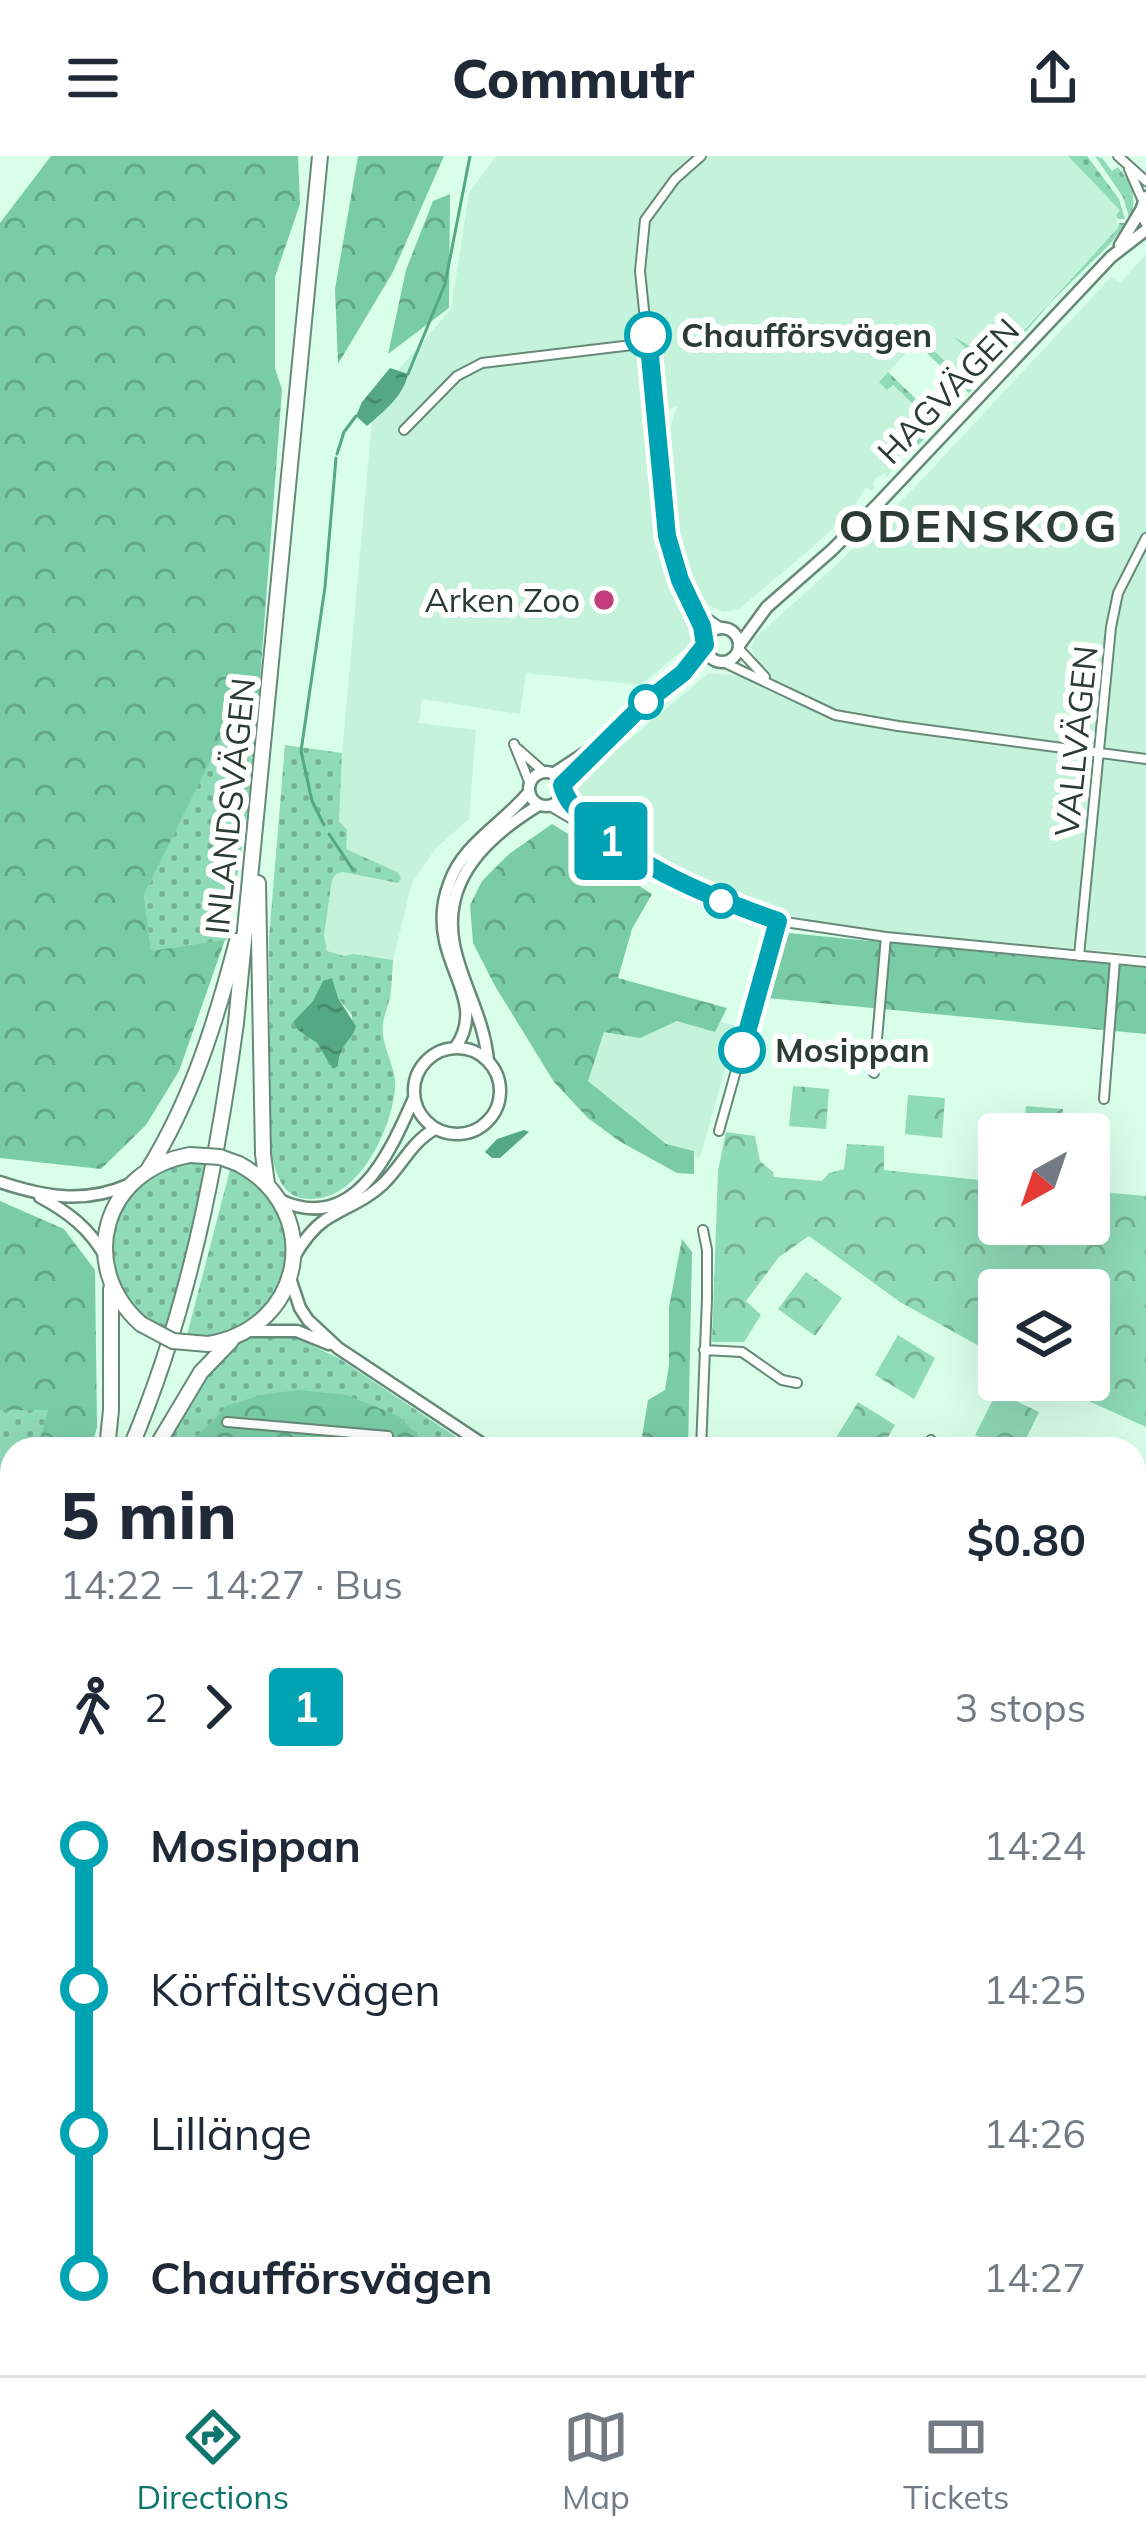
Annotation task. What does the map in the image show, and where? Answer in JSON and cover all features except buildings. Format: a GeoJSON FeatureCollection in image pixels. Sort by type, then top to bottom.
{"type":"FeatureCollection","features":[{"type":"Feature","properties":{"kind":"highway","name":"INLANDSVÄGEN"},"geometry":{"type":"LineString","coordinates":[[138,1437],[201,1232],[222,1124],[255,870],[324,156]]}},
{"type":"Feature","properties":{"kind":"highway"},"geometry":{"type":"LineString","coordinates":[[148,1170],[192,1084],[218,1016],[255,870]]}},
{"type":"Feature","properties":{"kind":"highway"},"geometry":{"type":"LineString","coordinates":[[255,870],[267,1184]]}},
{"type":"Feature","properties":{"kind":"highway"},"geometry":{"type":"LineString","coordinates":[[108,1437],[111,1283],[105,1256],[110,1217],[131,1184],[148,1170],[190,1156],[220,1157],[267,1184],[280,1200],[292,1233],[290,1278],[274,1308],[201,1372],[161,1437]]}},
{"type":"Feature","properties":{"kind":"highway"},"geometry":{"type":"LineString","coordinates":[[111,1283],[123,1306],[141,1324],[173,1341],[208,1344],[242,1334]]}},
{"type":"Feature","properties":{"kind":"street"},"geometry":{"type":"LineString","coordinates":[[701,156],[675,179],[645,220],[640,271],[667,536],[707,654],[836,715],[1146,759]]}},
{"type":"Feature","properties":{"kind":"street"},"geometry":{"type":"LineString","coordinates":[[1118,156],[1146,182]]}},
{"type":"Feature","properties":{"kind":"street"},"geometry":{"type":"LineString","coordinates":[[1128,167],[1144,212]]}},
{"type":"Feature","properties":{"kind":"street","name":"HAGVÄGEN"},"geometry":{"type":"LineString","coordinates":[[740,646],[766,607],[863,519],[1111,257],[1144,212]]}},
{"type":"Feature","properties":{"kind":"street","name":"HAGVÄGEN"},"geometry":{"type":"LineString","coordinates":[[1111,257],[1144,212]]}},
{"type":"Feature","properties":{"kind":"street"},"geometry":{"type":"LineString","coordinates":[[404,430],[458,376],[482,363],[649,344]]}},
{"type":"Feature","properties":{"kind":"street","name":"VALLVÄGEN"},"geometry":{"type":"LineString","coordinates":[[1079,956],[1111,627],[1118,593],[1146,538]]}},
{"type":"Feature","properties":{"kind":"street","name":"HAGVÄGEN"},"geometry":{"type":"LineString","coordinates":[[724,628],[766,607]]}},
{"type":"Feature","properties":{"kind":"street"},"geometry":{"type":"LineString","coordinates":[[694,609],[736,633],[740,646],[770,683]]}},
{"type":"Feature","properties":{"kind":"street"},"geometry":{"type":"LineString","coordinates":[[488,1060],[486,1040],[454,947],[456,891],[467,867],[484,845],[560,800],[563,789],[611,735],[683,673],[712,631],[724,628]]}},
{"type":"Feature","properties":{"kind":"street"},"geometry":{"type":"LineString","coordinates":[[683,673],[734,658],[740,646]]}},
{"type":"Feature","properties":{"kind":"street"},"geometry":{"type":"LineString","coordinates":[[455,1048],[468,1022],[445,943],[442,920],[449,883],[467,852],[537,775],[611,735]]}},
{"type":"Feature","properties":{"kind":"street"},"geometry":{"type":"LineString","coordinates":[[608,839],[569,803],[548,773],[514,744],[532,800],[679,882],[778,921],[886,937],[1146,962]]}},
{"type":"Feature","properties":{"kind":"street"},"geometry":{"type":"LineString","coordinates":[[719,1131],[778,921]]}},
{"type":"Feature","properties":{"kind":"street"},"geometry":{"type":"LineString","coordinates":[[874,1073],[886,937]]}},
{"type":"Feature","properties":{"kind":"street"},"geometry":{"type":"LineString","coordinates":[[1104,1099],[1115,960]]}},
{"type":"Feature","properties":{"kind":"street"},"geometry":{"type":"LineString","coordinates":[[455,1048],[488,1060],[501,1090],[493,1116],[467,1134],[435,1129],[420,1114],[414,1098],[414,1082],[422,1066],[435,1054],[455,1048]]}},
{"type":"Feature","properties":{"kind":"street"},"geometry":{"type":"LineString","coordinates":[[280,1200],[319,1208],[364,1185],[380,1169],[414,1098]]}},
{"type":"Feature","properties":{"kind":"street"},"geometry":{"type":"LineString","coordinates":[[294,1257],[325,1220],[364,1200],[386,1182],[413,1144],[435,1129]]}},
{"type":"Feature","properties":{"kind":"street"},"geometry":{"type":"LineString","coordinates":[[0,1182],[32,1192],[88,1198],[131,1184]]}},
{"type":"Feature","properties":{"kind":"street"},"geometry":{"type":"LineString","coordinates":[[32,1192],[74,1218],[105,1256]]}},
{"type":"Feature","properties":{"kind":"street"},"geometry":{"type":"LineString","coordinates":[[700,1437],[707,1250],[703,1230]]}},
{"type":"Feature","properties":{"kind":"street"},"geometry":{"type":"LineString","coordinates":[[290,1278],[308,1320],[338,1348],[472,1437]]}},
{"type":"Feature","properties":{"kind":"street"},"geometry":{"type":"LineString","coordinates":[[242,1334],[296,1331],[338,1348]]}},
{"type":"Feature","properties":{"kind":"street"},"geometry":{"type":"LineString","coordinates":[[704,1350],[742,1352],[782,1380],[797,1383]]}},
{"type":"Feature","properties":{"kind":"street"},"geometry":{"type":"LineString","coordinates":[[227,1422],[388,1437]]}},
{"type":"Feature","properties":{"kind":"shaded area"},"geometry":{"type":"Polygon","coordinates":[[[496,156],[1068,156],[1121,210],[1116,215],[1118,228],[1014,339],[1017,342],[992,346],[998,352],[987,366],[956,339],[981,363],[981,374],[970,385],[920,338],[879,382],[892,385],[934,423],[894,462],[895,469],[887,477],[884,473],[876,478],[875,487],[871,491],[866,487],[852,510],[739,609],[724,612],[709,606],[683,561],[668,434],[677,406],[642,420],[660,559],[695,632],[691,643],[641,685],[526,673],[520,714],[422,699],[419,723],[476,730],[469,819],[436,848],[412,883],[393,960],[344,956],[327,951],[324,935],[332,880],[353,854],[346,849],[339,821],[342,753],[374,398],[451,309],[469,193],[496,156]]]}},
{"type":"Feature","properties":{"kind":"shaded area"},"geometry":{"type":"Polygon","coordinates":[[[1146,254],[1146,955],[856,929],[766,911],[662,862],[619,836],[577,798],[578,782],[709,673],[741,676],[754,684],[762,673],[751,647],[756,637],[914,488],[1111,277],[1120,283],[1146,254]]]}},
{"type":"Feature","properties":{"kind":"shaded area"},"geometry":{"type":"Polygon","coordinates":[[[607,992],[737,1026],[700,1158],[665,1145],[573,1084],[607,992]]]}},
{"type":"Feature","properties":{"kind":"green space"},"geometry":{"type":"Polygon","coordinates":[[[51,156],[298,156],[300,204],[275,277],[275,368],[282,390],[254,758],[221,739],[144,895],[151,951],[225,940],[179,1071],[146,1125],[101,1169],[0,1158],[0,223],[51,156]]]}},
{"type":"Feature","properties":{"kind":"green space"},"geometry":{"type":"Polygon","coordinates":[[[358,156],[444,156],[393,272],[338,364],[335,289],[358,156]]]}},
{"type":"Feature","properties":{"kind":"green space"},"geometry":{"type":"Polygon","coordinates":[[[1068,156],[1087,156],[1119,199],[1125,219],[1118,219],[1120,210],[1068,156]]]}},
{"type":"Feature","properties":{"kind":"green space"},"geometry":{"type":"Polygon","coordinates":[[[1095,156],[1112,171],[1118,167],[1127,180],[1133,198],[1130,220],[1123,197],[1095,156]]]}},
{"type":"Feature","properties":{"kind":"green space"},"geometry":{"type":"Polygon","coordinates":[[[450,194],[449,308],[388,354],[406,270],[433,201],[450,194]]]}},
{"type":"Feature","properties":{"kind":"green space"},"geometry":{"type":"Polygon","coordinates":[[[1125,223],[1111,243],[1014,341],[1118,228],[1125,223]]]}},
{"type":"Feature","properties":{"kind":"green space"},"geometry":{"type":"Polygon","coordinates":[[[954,337],[987,366],[969,393],[916,343],[920,338],[971,385],[981,374],[976,368],[981,363],[954,337]]]}},
{"type":"Feature","properties":{"kind":"green space"},"geometry":{"type":"Polygon","coordinates":[[[888,372],[940,422],[909,455],[906,452],[933,423],[893,385],[887,390],[879,382],[888,372]]]}},
{"type":"Feature","properties":{"kind":"green space"},"geometry":{"type":"Polygon","coordinates":[[[221,738],[256,760],[227,940],[151,952],[144,895],[221,738]]]}},
{"type":"Feature","properties":{"kind":"green space"},"geometry":{"type":"Polygon","coordinates":[[[285,745],[342,753],[339,821],[347,830],[346,849],[401,878],[398,883],[336,874],[324,935],[327,951],[393,960],[383,1030],[395,1089],[387,1124],[369,1160],[343,1189],[327,1197],[293,1195],[279,1178],[271,1154],[269,938],[285,745]],[[324,981],[293,1022],[338,1065],[343,1043],[352,1036],[352,1015],[324,981]]]}},
{"type":"Feature","properties":{"kind":"green space"},"geometry":{"type":"Polygon","coordinates":[[[552,824],[641,879],[638,885],[652,894],[632,929],[618,978],[727,1008],[715,1032],[677,1021],[640,1038],[604,1032],[588,1081],[666,1144],[694,1151],[694,1174],[677,1173],[588,1118],[554,1082],[473,943],[470,905],[482,881],[509,854],[552,824]]]}},
{"type":"Feature","properties":{"kind":"green space"},"geometry":{"type":"Polygon","coordinates":[[[789,933],[1146,968],[1146,1034],[767,998],[789,933]]]}},
{"type":"Feature","properties":{"kind":"green space"},"geometry":{"type":"Polygon","coordinates":[[[793,1086],[829,1089],[826,1129],[789,1126],[793,1086]]]}},
{"type":"Feature","properties":{"kind":"green space"},"geometry":{"type":"Polygon","coordinates":[[[908,1095],[945,1098],[942,1138],[905,1134],[908,1095]]]}},
{"type":"Feature","properties":{"kind":"green space"},"geometry":{"type":"Polygon","coordinates":[[[1026,1106],[1063,1109],[1063,1113],[1026,1113],[1026,1106]]]}},
{"type":"Feature","properties":{"kind":"green space"},"geometry":{"type":"Polygon","coordinates":[[[726,1132],[755,1136],[760,1161],[774,1177],[822,1181],[829,1173],[844,1169],[847,1144],[884,1146],[884,1170],[978,1180],[978,1245],[1110,1245],[1110,1193],[1146,1196],[1146,1427],[1088,1401],[1110,1401],[1110,1269],[978,1269],[978,1345],[900,1302],[809,1236],[779,1257],[746,1301],[761,1315],[744,1342],[712,1342],[718,1171],[726,1132]]]}},
{"type":"Feature","properties":{"kind":"green space"},"geometry":{"type":"Polygon","coordinates":[[[210,1161],[167,1333],[142,1318],[130,1304],[115,1271],[112,1236],[124,1203],[136,1188],[164,1170],[210,1161]]]}},
{"type":"Feature","properties":{"kind":"green space"},"geometry":{"type":"Polygon","coordinates":[[[231,1166],[274,1200],[289,1239],[285,1280],[252,1323],[214,1339],[186,1339],[231,1166]]]}},
{"type":"Feature","properties":{"kind":"green space"},"geometry":{"type":"Polygon","coordinates":[[[0,1201],[64,1229],[95,1270],[97,1427],[94,1437],[40,1437],[48,1410],[0,1410],[0,1201]]]}},
{"type":"Feature","properties":{"kind":"green space"},"geometry":{"type":"Polygon","coordinates":[[[682,1239],[692,1252],[688,1437],[642,1437],[648,1400],[665,1390],[669,1307],[682,1239]]]}},
{"type":"Feature","properties":{"kind":"green space"},"geometry":{"type":"Polygon","coordinates":[[[806,1272],[842,1298],[815,1336],[778,1309],[806,1272]]]}},
{"type":"Feature","properties":{"kind":"green space"},"geometry":{"type":"Polygon","coordinates":[[[258,1333],[289,1334],[340,1359],[456,1437],[420,1437],[399,1416],[228,1406],[196,1437],[168,1437],[211,1366],[258,1333]]]}},
{"type":"Feature","properties":{"kind":"green space"},"geometry":{"type":"Polygon","coordinates":[[[898,1335],[935,1358],[914,1399],[875,1375],[898,1335]]]}},
{"type":"Feature","properties":{"kind":"green space"},"geometry":{"type":"Polygon","coordinates":[[[298,1390],[346,1395],[399,1416],[420,1437],[196,1437],[227,1406],[298,1390]]]}},
{"type":"Feature","properties":{"kind":"green space"},"geometry":{"type":"Polygon","coordinates":[[[992,1401],[1016,1401],[1039,1412],[1027,1437],[975,1435],[992,1401]]]}},
{"type":"Feature","properties":{"kind":"green space"},"geometry":{"type":"Polygon","coordinates":[[[858,1402],[895,1425],[888,1437],[836,1437],[858,1402]]]}},
{"type":"Feature","properties":{"kind":"green space"},"geometry":{"type":"Polygon","coordinates":[[[0,1410],[48,1410],[40,1437],[0,1437],[0,1410]]]}},
{"type":"Feature","properties":{"kind":"water"},"geometry":{"type":"Polygon","coordinates":[[[390,368],[408,374],[406,382],[367,426],[356,416],[390,368]]]}},
{"type":"Feature","properties":{"kind":"water"},"geometry":{"type":"Polygon","coordinates":[[[332,978],[356,1026],[333,1069],[317,1043],[293,1022],[313,1001],[323,981],[332,978]]]}},
{"type":"Feature","properties":{"kind":"water"},"geometry":{"type":"Polygon","coordinates":[[[529,1132],[500,1158],[485,1152],[497,1139],[529,1132]]]}},
{"type":"Feature","properties":{"kind":"waterway"},"geometry":{"type":"LineString","coordinates":[[408,374],[445,284],[470,156]]}},
{"type":"Feature","properties":{"kind":"waterway"},"geometry":{"type":"LineString","coordinates":[[337,454],[356,416]]}},
{"type":"Feature","properties":{"kind":"waterway"},"geometry":{"type":"LineString","coordinates":[[324,825],[312,801],[301,751],[325,587],[336,458]]}},
{"type":"Feature","properties":{"kind":"waterway"},"geometry":{"type":"LineString","coordinates":[[329,834],[353,870]]}},
{"type":"Feature","properties":{"kind":"bus line","name":"1"},"geometry":{"type":"LineString","coordinates":[[648,335],[667,536],[705,645],[683,673],[646,702],[562,785],[569,803],[608,839],[643,862],[721,901],[778,921],[742,1050]]}},
{"type":"Feature","properties":{"kind":"place","name":"Chaufförsvägen"},"geometry":{"type":"Point","coordinates":[648,335]}},
{"type":"Feature","properties":{"kind":"place","name":"Arken Zoo"},"geometry":{"type":"Point","coordinates":[604,600]}},
{"type":"Feature","properties":{"kind":"place","name":"Mosippan"},"geometry":{"type":"Point","coordinates":[742,1050]}},
{"type":"Feature","properties":{"kind":"district","name":"ODENSKOG"},"geometry":{"type":"Point","coordinates":[979,526]}}]}
